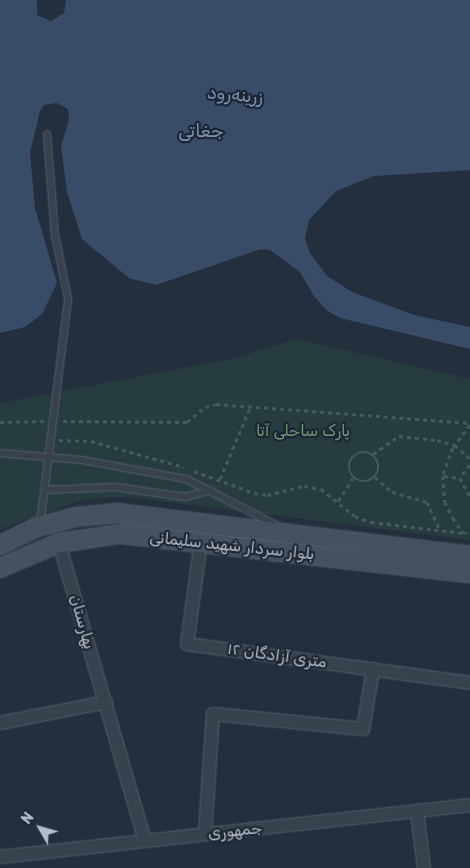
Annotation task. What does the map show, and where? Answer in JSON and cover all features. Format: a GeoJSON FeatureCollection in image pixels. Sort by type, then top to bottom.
{"type":"FeatureCollection","features":[{"type":"Feature","properties":{"kind":"main road","name":"بلوار سردار شهید سلیمانی"},"geometry":{"type":"LineString","coordinates":[[0,545],[40,526],[117,513],[470,556]]}},
{"type":"Feature","properties":{"kind":"main road","name":"بلوار سردار شهید سلیمانی"},"geometry":{"type":"LineString","coordinates":[[0,568],[59,543],[120,534],[201,541],[470,573]]}},
{"type":"Feature","properties":{"kind":"street","name":"۱۲ متری آزادگان"},"geometry":{"type":"LineString","coordinates":[[201,541],[187,644],[470,682]]}},
{"type":"Feature","properties":{"kind":"street","name":"بهارستان"},"geometry":{"type":"LineString","coordinates":[[59,543],[145,841]]}},
{"type":"Feature","properties":{"kind":"street"},"geometry":{"type":"LineString","coordinates":[[205,834],[213,714],[363,729],[373,669]]}},
{"type":"Feature","properties":{"kind":"street"},"geometry":{"type":"LineString","coordinates":[[0,722],[106,702]]}},
{"type":"Feature","properties":{"kind":"street","name":"جمهوری"},"geometry":{"type":"LineString","coordinates":[[0,857],[470,805]]}},
{"type":"Feature","properties":{"kind":"street"},"geometry":{"type":"LineString","coordinates":[[417,811],[424,868]]}},
{"type":"Feature","properties":{"kind":"lane"},"geometry":{"type":"LineString","coordinates":[[40,526],[68,298],[55,235],[46,134]]}},
{"type":"Feature","properties":{"kind":"lane"},"geometry":{"type":"LineString","coordinates":[[0,453],[49,457],[160,474],[211,490],[292,534]]}},
{"type":"Feature","properties":{"kind":"lane"},"geometry":{"type":"LineString","coordinates":[[45,490],[115,486],[185,497],[211,490]]}},
{"type":"Feature","properties":{"kind":"path"},"geometry":{"type":"LineString","coordinates":[[0,422],[187,422],[205,407],[250,407],[470,424],[455,446],[443,476],[446,502],[463,533]]}},
{"type":"Feature","properties":{"kind":"path"},"geometry":{"type":"LineString","coordinates":[[220,480],[250,407]]}},
{"type":"Feature","properties":{"kind":"path"},"geometry":{"type":"LineString","coordinates":[[373,454],[399,436],[455,446],[470,459]]}},
{"type":"Feature","properties":{"kind":"path"},"geometry":{"type":"LineString","coordinates":[[51,440],[91,441],[267,494],[304,486],[321,489],[355,516],[371,522],[470,533]]}},
{"type":"Feature","properties":{"kind":"path"},"geometry":{"type":"LineString","coordinates":[[338,501],[353,478],[349,464],[353,455],[363,451],[373,454],[379,462],[375,477]]}},
{"type":"Feature","properties":{"kind":"path"},"geometry":{"type":"LineString","coordinates":[[460,478],[470,465]]}},
{"type":"Feature","properties":{"kind":"path"},"geometry":{"type":"LineString","coordinates":[[443,476],[460,478]]}},
{"type":"Feature","properties":{"kind":"path"},"geometry":{"type":"LineString","coordinates":[[353,478],[362,482],[375,477]]}},
{"type":"Feature","properties":{"kind":"path"},"geometry":{"type":"LineString","coordinates":[[375,477],[392,492],[427,502],[440,530]]}},
{"type":"Feature","properties":{"kind":"path"},"geometry":{"type":"LineString","coordinates":[[460,478],[470,496]]}},
{"type":"Feature","properties":{"kind":"green space","name":"پارک ساحلی آتا"},"geometry":{"type":"Polygon","coordinates":[[[297,339],[470,379],[470,540],[128,497],[86,499],[0,529],[0,403],[235,358],[297,339]]]}},
{"type":"Feature","properties":{"kind":"water","name":"جغاتی"},"geometry":{"type":"Polygon","coordinates":[[[0,0],[37,0],[37,15],[51,21],[64,13],[66,0],[470,0],[470,170],[374,176],[336,191],[309,220],[305,238],[310,253],[327,276],[352,292],[414,315],[470,327],[470,349],[340,318],[326,310],[314,296],[300,272],[270,250],[261,249],[156,285],[129,278],[82,239],[67,192],[61,147],[69,119],[68,109],[57,103],[44,105],[40,111],[30,153],[35,208],[57,283],[42,314],[25,327],[0,333],[0,0]]]}},
{"type":"Feature","properties":{"kind":"water label","name":"زرینه‌رود"},"geometry":{"type":"Point","coordinates":[235,95]}}]}
